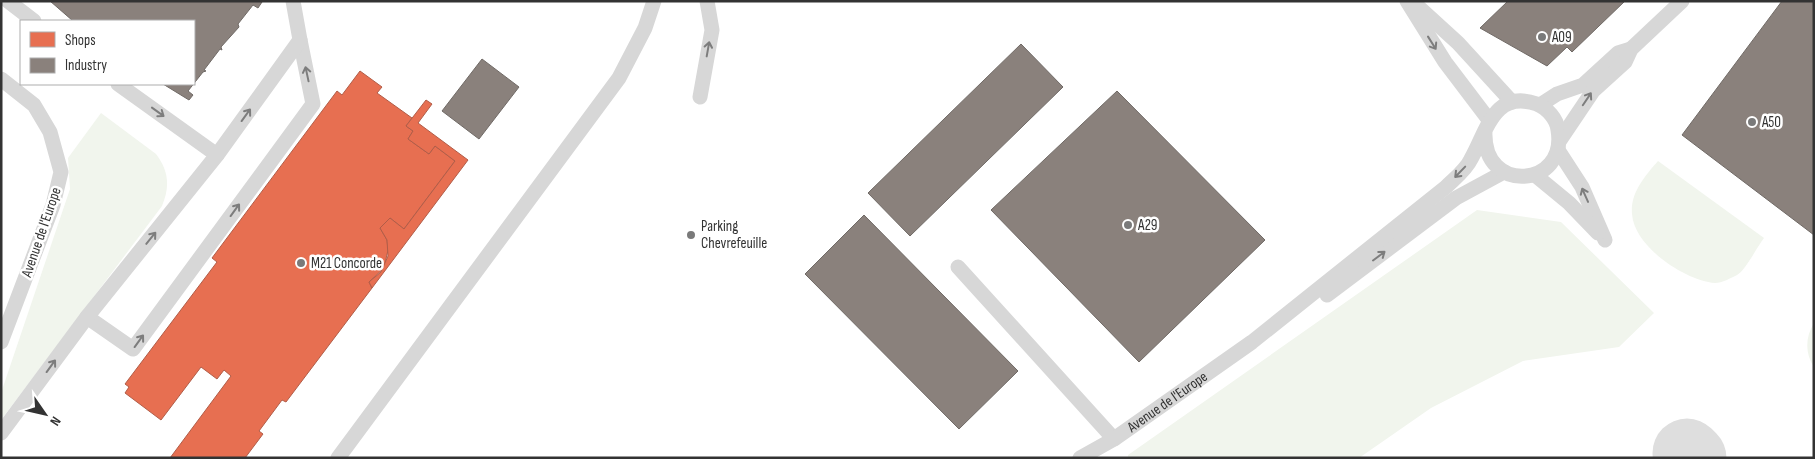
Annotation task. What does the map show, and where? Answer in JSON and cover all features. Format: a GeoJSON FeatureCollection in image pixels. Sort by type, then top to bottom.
{"type":"FeatureCollection","features":[{"type":"Feature","properties":{"kind":"lane"},"geometry":{"type":"LineString","coordinates":[[8,1],[33,20]]}},
{"type":"Feature","properties":{"kind":"lane"},"geometry":{"type":"LineString","coordinates":[[87,317],[133,349],[313,104],[293,1]]}},
{"type":"Feature","properties":{"kind":"lane"},"geometry":{"type":"LineString","coordinates":[[338,458],[619,78],[646,28],[654,1]]}},
{"type":"Feature","properties":{"kind":"lane"},"geometry":{"type":"LineString","coordinates":[[700,97],[712,30],[707,1]]}},
{"type":"Feature","properties":{"kind":"lane"},"geometry":{"type":"LineString","coordinates":[[1407,1],[1444,62],[1487,126],[1484,143],[1487,155],[1494,165],[1504,172],[1519,177],[1535,175],[1553,161],[1559,145],[1593,91],[1625,62],[1631,49],[1679,2]]}},
{"type":"Feature","properties":{"kind":"lane"},"geometry":{"type":"LineString","coordinates":[[1413,1],[1458,43],[1512,102]]}},
{"type":"Feature","properties":{"kind":"lane"},"geometry":{"type":"LineString","coordinates":[[1,433],[87,317],[218,155],[300,40]]}},
{"type":"Feature","properties":{"kind":"lane"},"geometry":{"type":"LineString","coordinates":[[1540,105],[1557,94],[1583,85],[1618,52],[1631,49]]}},
{"type":"Feature","properties":{"kind":"lane","name":"Avenue de l'Europe"},"geometry":{"type":"LineString","coordinates":[[1,79],[34,105],[50,132],[61,172],[53,206],[1,342]]}},
{"type":"Feature","properties":{"kind":"lane"},"geometry":{"type":"LineString","coordinates":[[119,85],[218,155]]}},
{"type":"Feature","properties":{"kind":"lane"},"geometry":{"type":"LineString","coordinates":[[1252,342],[1446,187],[1470,162],[1487,126],[1499,108],[1512,102],[1526,101],[1540,105],[1551,114],[1558,126],[1559,145],[1582,187],[1605,240],[1569,203],[1535,175]]}},
{"type":"Feature","properties":{"kind":"lane"},"geometry":{"type":"LineString","coordinates":[[1252,342],[1308,309],[1456,198],[1504,172]]}},
{"type":"Feature","properties":{"kind":"lane"},"geometry":{"type":"LineString","coordinates":[[958,267],[1109,447]]}},
{"type":"Feature","properties":{"kind":"lane","name":"Avenue de l'Europe"},"geometry":{"type":"LineString","coordinates":[[1080,458],[1109,447],[1252,342]]}},
{"type":"Feature","properties":{"kind":"shaded area"},"geometry":{"type":"Polygon","coordinates":[[[101,113],[156,154],[166,173],[165,199],[162,206],[1,420],[1,393],[70,189],[68,158],[101,113]]]}},
{"type":"Feature","properties":{"kind":"shaded area"},"geometry":{"type":"Polygon","coordinates":[[[1658,161],[1764,238],[1740,273],[1715,283],[1703,281],[1690,276],[1663,260],[1651,250],[1642,238],[1635,226],[1632,214],[1633,199],[1644,179],[1658,161]]]}},
{"type":"Feature","properties":{"kind":"shaded area"},"geometry":{"type":"Polygon","coordinates":[[[1477,210],[1561,222],[1654,313],[1619,347],[1523,361],[1431,408],[1359,458],[1128,458],[1128,455],[1477,210]]]}},
{"type":"Feature","properties":{"kind":"shaded area"},"geometry":{"type":"Polygon","coordinates":[[[1814,323],[1814,367],[1809,357],[1807,345],[1814,323]]]}},
{"type":"Feature","properties":{"kind":"building: Shops","name":"M21 Concorde"},"geometry":{"type":"Polygon","coordinates":[[[360,71],[382,87],[377,93],[412,118],[406,126],[413,131],[408,139],[429,154],[435,146],[455,161],[404,229],[390,218],[380,228],[387,240],[388,250],[384,268],[369,282],[372,288],[286,402],[282,400],[259,431],[263,434],[245,458],[170,458],[231,376],[224,370],[217,379],[201,367],[161,420],[125,393],[129,387],[125,384],[217,262],[212,258],[337,91],[342,95],[360,71]]]}},
{"type":"Feature","properties":{"kind":"building: Shops"},"geometry":{"type":"Polygon","coordinates":[[[426,100],[432,104],[418,123],[468,160],[372,288],[369,282],[381,272],[388,256],[387,240],[380,228],[390,218],[404,229],[455,161],[435,146],[429,154],[408,139],[413,131],[406,126],[426,100]]]}},
{"type":"Feature","properties":{"kind":"building: Industry"},"geometry":{"type":"Polygon","coordinates":[[[50,1],[262,2],[258,8],[253,5],[238,24],[239,27],[221,47],[222,50],[220,49],[204,70],[206,71],[195,82],[195,20],[72,20],[50,1]]]}},
{"type":"Feature","properties":{"kind":"building: Industry","name":"A09"},"geometry":{"type":"Polygon","coordinates":[[[1508,1],[1625,1],[1572,52],[1567,47],[1547,66],[1480,28],[1508,1]]]}},
{"type":"Feature","properties":{"kind":"building: Industry","name":"A50"},"geometry":{"type":"Polygon","coordinates":[[[1782,1],[1814,1],[1814,235],[1682,135],[1782,1]]]}},
{"type":"Feature","properties":{"kind":"building: Industry"},"geometry":{"type":"Polygon","coordinates":[[[1021,44],[1063,87],[910,236],[868,193],[1021,44]]]}},
{"type":"Feature","properties":{"kind":"building: Industry"},"geometry":{"type":"Polygon","coordinates":[[[482,59],[519,87],[479,139],[442,111],[482,59]]]}},
{"type":"Feature","properties":{"kind":"building: Industry"},"geometry":{"type":"Polygon","coordinates":[[[165,85],[193,85],[188,91],[193,95],[189,100],[165,85]]]}},
{"type":"Feature","properties":{"kind":"building: Industry","name":"A29"},"geometry":{"type":"Polygon","coordinates":[[[1117,91],[1265,240],[1139,362],[991,210],[1117,91]]]}},
{"type":"Feature","properties":{"kind":"building: Industry"},"geometry":{"type":"Polygon","coordinates":[[[864,215],[1018,371],[959,429],[805,274],[864,215]]]}},
{"type":"Feature","properties":{"kind":"taxiway"},"geometry":{"type":"LineString","coordinates":[[1687,453],[1692,458]]}},
{"type":"Feature","properties":{"kind":"place","name":"A09"},"geometry":{"type":"Point","coordinates":[1542,37]}},
{"type":"Feature","properties":{"kind":"place","name":"A50"},"geometry":{"type":"Point","coordinates":[1752,122]}},
{"type":"Feature","properties":{"kind":"place","name":"A29"},"geometry":{"type":"Point","coordinates":[1128,225]}},
{"type":"Feature","properties":{"kind":"place","name":"Parking Chevrefeuille"},"geometry":{"type":"Point","coordinates":[691,235]}},
{"type":"Feature","properties":{"kind":"place","name":"M21 Concorde"},"geometry":{"type":"Point","coordinates":[301,263]}}]}
